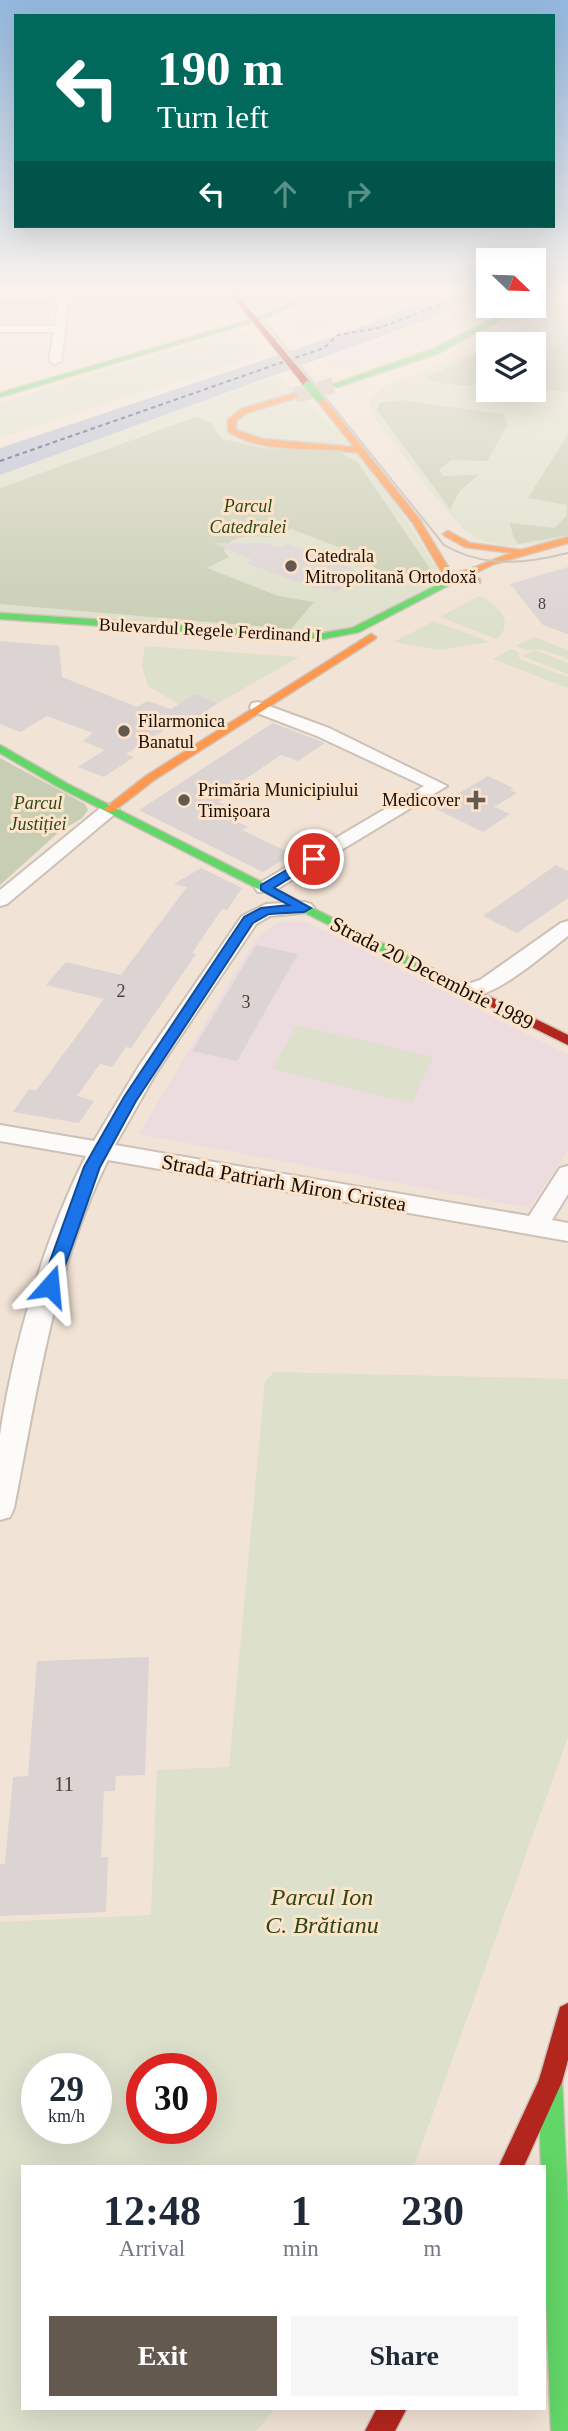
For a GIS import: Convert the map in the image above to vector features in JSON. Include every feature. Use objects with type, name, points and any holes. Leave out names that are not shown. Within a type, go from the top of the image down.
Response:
[{"type":"main road","points":[[262,405],[244,411],[229,426],[247,439],[337,445],[360,452]]},
{"type":"main road","points":[[282,442],[320,428],[320,405]]},
{"type":"main road","points":[[331,405],[360,452],[417,523],[448,575],[472,580]]},
{"type":"main road","points":[[336,405],[440,523],[472,580]]},
{"type":"main road","points":[[440,523],[480,548],[523,551]]},
{"type":"main road","name":"Bulevardul Regele Ferdinand I","points":[[163,769],[359,643],[523,551],[568,540]]},
{"type":"main road","name":"Bulevardul Regele Ferdinand I","points":[[0,616],[186,631],[333,636],[355,630],[437,587],[568,555]]},
{"type":"main road","points":[[437,587],[442,580],[442,566]]},
{"type":"main road","points":[[186,631],[197,636],[270,644],[301,653],[310,666],[308,675]]},
{"type":"main road","name":"Strada 20 Decembrie 1989","points":[[0,748],[41,773],[304,908],[480,991],[568,1041]]},
{"type":"main road","points":[[41,773],[68,784],[109,786],[141,780],[163,769]]},
{"type":"main road","points":[[110,809],[163,769]]},
{"type":"main road","points":[[511,2165],[550,2082],[568,2015]]},
{"type":"main road","points":[[550,2082],[565,2431]]},
{"type":"main road","points":[[546,2319],[558,2304]]},
{"type":"main road","points":[[379,2431],[392,2410]]},
{"type":"street","points":[[258,707],[323,732],[438,786],[265,888]]},
{"type":"street","points":[[0,900],[110,809]]},
{"type":"street","points":[[0,1508],[24,1390],[50,1286],[74,1213],[101,1151],[130,1100],[249,920],[266,910],[304,908]]},
{"type":"street","points":[[480,991],[568,927]]},
{"type":"street","name":"Strada Patriarh Miron Cristea","points":[[0,1133],[568,1232]]},
{"type":"street","points":[[536,1226],[568,1174]]},
{"type":"shaded area","points":[[279,922],[307,922],[568,1055],[568,1150],[530,1208],[139,1134],[245,956],[258,937]]},
{"type":"green space","points":[[0,405],[102,405],[0,438]]},
{"type":"green space","name":"Parcul Catedralei","points":[[192,405],[311,405],[334,426],[392,497],[442,577],[441,583],[345,633],[0,612],[0,475]]},
{"type":"green space","points":[[370,405],[568,405],[568,536],[521,545],[485,542],[465,530],[438,500],[374,417]]},
{"type":"green space","points":[[378,405],[441,405],[503,414],[508,425],[487,461],[451,460],[439,470],[443,476],[478,475],[460,491],[450,509],[377,410]]},
{"type":"green space","name":"Parcul Catedralei","points":[[196,417],[211,423],[222,439],[263,448],[339,451],[358,463],[431,570],[384,576],[362,556],[291,529],[276,536],[240,537],[228,544],[224,551],[229,557],[207,568],[278,596],[314,602],[291,629],[0,604],[0,488]]},
{"type":"green space","points":[[568,434],[568,535],[518,544],[510,523],[555,528],[566,516],[567,505],[528,498]]},
{"type":"green space","points":[[479,596],[502,613],[505,625],[497,639],[440,617]]},
{"type":"green space","points":[[434,621],[490,642],[440,650],[394,642]]},
{"type":"green space","points":[[534,637],[568,650],[568,659],[540,649],[525,650],[516,646]]},
{"type":"green space","points":[[145,646],[299,657],[218,703],[194,694],[178,704],[148,686],[142,666]]},
{"type":"green space","points":[[511,649],[520,653],[518,656],[521,660],[568,677],[568,688],[493,659]]},
{"type":"green space","points":[[534,650],[568,663],[568,674],[522,656]]},
{"type":"green space","name":"Parcul Justiției","points":[[0,758],[85,804],[88,810],[82,818],[59,832],[0,885]]},
{"type":"green space","points":[[297,1025],[433,1057],[412,1103],[272,1069]]},
{"type":"green space","name":"Parcul Ion C. Brătianu","points":[[274,1372],[568,1379],[568,1737],[414,2165],[21,2165],[21,2410],[274,2410],[256,2431],[0,2431],[0,1922],[151,1915],[157,1770],[229,1767],[265,1381]]},
{"type":"water","points":[[127,405],[191,405],[0,475],[0,448]]},
{"type":"building","name":"Catedrala Mitropolitană Ortodoxă","points":[[213,543],[262,543],[281,547],[288,544],[354,569],[355,582],[335,592],[322,587],[317,589],[246,563],[253,560]]},
{"type":"building","points":[[568,567],[568,634],[543,625],[510,584]]},
{"type":"building","name":"Filarmonica Banatul","points":[[0,641],[59,646],[62,677],[137,707],[147,701],[171,709],[194,694],[218,703],[192,721],[183,718],[126,754],[134,757],[104,777],[78,767],[105,750],[83,741],[93,733],[47,716],[20,732],[0,724]]},
{"type":"building","name":"Primăria Municipiului Timișoara","points":[[273,723],[325,743],[298,761],[281,755],[226,792],[230,793],[218,802],[232,808],[223,815],[248,827],[242,830],[292,854],[263,872],[139,810]]},
{"type":"building","name":"Medicover","points":[[488,776],[513,788],[510,790],[517,793],[494,807],[510,814],[483,832],[434,808]]},
{"type":"building","points":[[556,865],[568,871],[568,898],[517,933],[483,916]]},
{"type":"building","points":[[201,868],[242,888],[227,910],[222,909],[192,953],[196,954],[131,1048],[126,1047],[112,1067],[100,1064],[77,1096],[94,1101],[79,1123],[13,1112],[29,1089],[36,1091],[104,999],[46,985],[66,962],[121,975],[187,887],[174,884]]},
{"type":"building","points":[[256,945],[298,954],[237,1061],[192,1051]]},
{"type":"building","points":[[149,1657],[145,1775],[116,1776],[115,1791],[104,1791],[101,1857],[108,1857],[106,1912],[0,1916],[0,1864],[5,1864],[13,1777],[28,1776],[37,1661]]},
{"type":"ferry route","points":[[0,461],[159,405]]},
{"type":"tram line","points":[[332,405],[444,545],[474,558],[489,561],[536,560],[568,553]]},
{"type":"traffic: fast","points":[[0,616],[318,637],[355,630],[452,581]]},
{"type":"traffic: fast","points":[[0,748],[64,786],[460,986]]},
{"type":"traffic: fast","points":[[550,2082],[565,2431]]},
{"type":"traffic: slow","points":[[262,405],[244,411],[232,420],[232,431],[263,442],[360,451]]},
{"type":"traffic: slow","points":[[325,405],[417,522],[447,574],[477,581]]},
{"type":"traffic: slow","points":[[448,534],[468,545],[517,551]]},
{"type":"traffic: slow","points":[[452,581],[491,562],[568,540]]},
{"type":"traffic: slow","points":[[110,809],[150,778],[371,637]]},
{"type":"traffic: jam","points":[[460,986],[568,1041]]},
{"type":"traffic: jam","points":[[511,2165],[550,2082],[568,2015]]},
{"type":"traffic: jam","points":[[379,2431],[392,2410]]},
{"type":"place","name":"Catedrala Mitropolitană Ortodoxă","points":[[291,566]]},
{"type":"place","name":"Filarmonica Banatul","points":[[124,731]]},
{"type":"place","name":"Primăria Municipiului Timișoara","points":[[184,800]]},
{"type":"place","name":"Medicover","points":[[476,800]]},
{"type":"route","points":[[50,1286],[92,1167],[130,1100],[249,920],[266,910],[304,908],[265,888],[314,859]]}]
